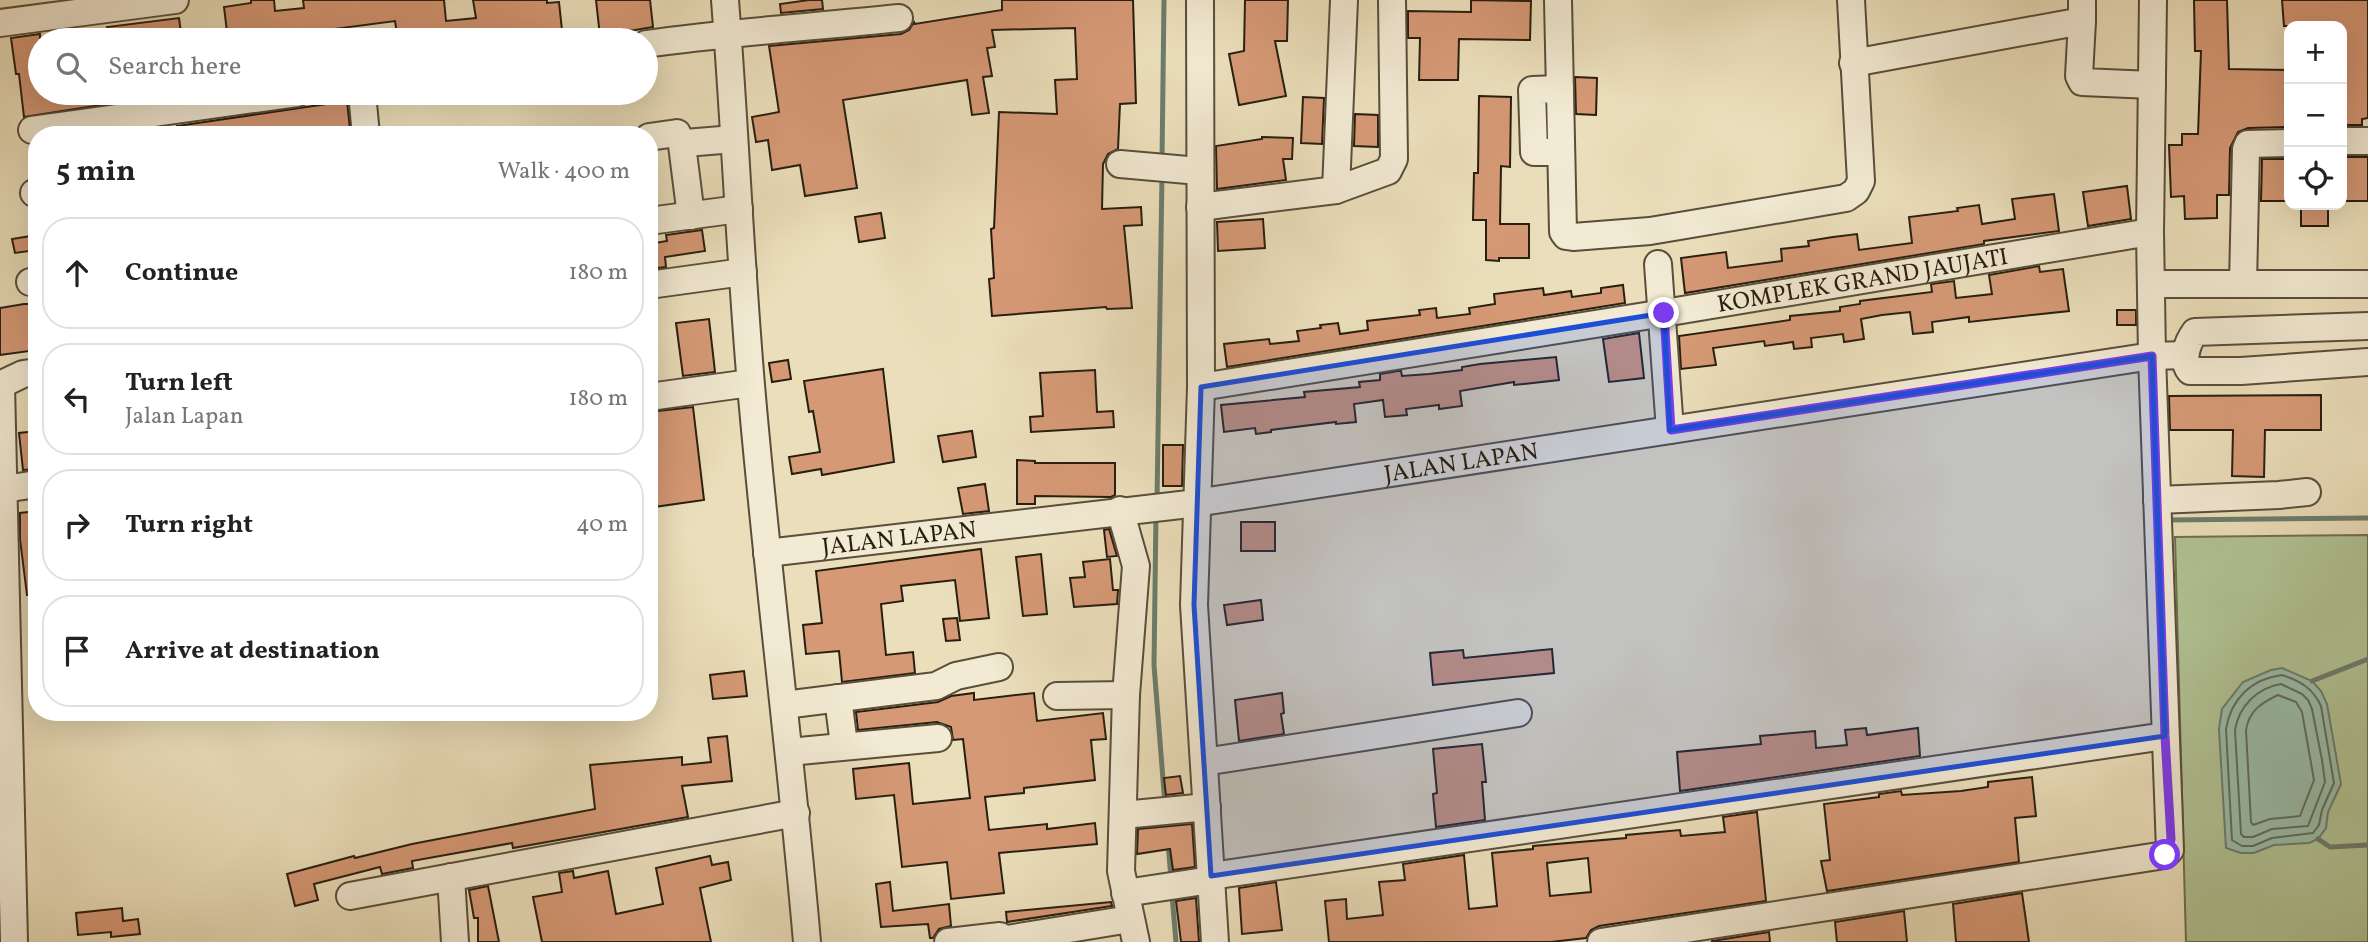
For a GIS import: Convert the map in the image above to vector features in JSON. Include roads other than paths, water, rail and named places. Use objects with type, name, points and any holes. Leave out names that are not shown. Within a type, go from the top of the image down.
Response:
[{"type":"street","points":[[3,15],[175,0]]},
{"type":"street","points":[[725,0],[750,383],[796,813],[807,942]]},
{"type":"street","points":[[1200,0],[1189,171],[1200,207],[1201,387],[1194,503],[1194,605],[1215,942]]},
{"type":"street","points":[[1336,190],[1344,0]]},
{"type":"street","points":[[1200,207],[1336,190],[1388,171],[1394,159],[1392,0]]},
{"type":"street","points":[[1558,0],[1563,232],[1566,236],[1573,237],[1650,231],[1846,198],[1856,191],[1861,181],[1851,0]]},
{"type":"street","points":[[1601,942],[2165,855],[2169,850],[2171,839],[2152,356],[2150,232],[2153,0]]},
{"type":"street","points":[[1853,63],[2082,10],[2079,76],[2082,82],[2152,85]]},
{"type":"street","points":[[658,42],[727,32],[768,31],[899,18]]},
{"type":"street","points":[[61,126],[211,105]]},
{"type":"street","points":[[363,105],[365,126]]},
{"type":"street","points":[[658,136],[677,133]]},
{"type":"street","points":[[691,216],[682,145],[734,139]]},
{"type":"street","points":[[2347,141],[2368,141]]},
{"type":"street","points":[[2243,284],[2246,149],[2248,144],[2284,143]]},
{"type":"street","points":[[1131,165],[1189,171]]},
{"type":"street","points":[[658,220],[739,209]]},
{"type":"street","name":"KOMPLEK GRAND JAUJATI","points":[[1201,387],[2150,232]]},
{"type":"street","points":[[1658,264],[1664,313],[1671,430]]},
{"type":"street","points":[[658,284],[743,272]]},
{"type":"street","points":[[2151,284],[2368,284]]},
{"type":"street","points":[[2320,326],[2323,365]]},
{"type":"street","points":[[2368,326],[2195,332],[2185,355],[2190,371],[2241,371],[2368,362]]},
{"type":"street","name":"JALAN LAPAN","points":[[767,553],[1194,503],[2152,356],[2185,355]]},
{"type":"street","points":[[14,942],[7,895],[1,385],[28,373]]},
{"type":"street","points":[[658,396],[750,383]]},
{"type":"street","points":[[4,489],[28,485]]},
{"type":"street","points":[[2157,500],[2307,492]]},
{"type":"street","points":[[948,942],[1133,930],[1132,892],[1121,871],[1128,815],[1126,695],[1136,566],[1129,509]]},
{"type":"street","points":[[784,705],[936,686],[956,676],[999,667]]},
{"type":"street","points":[[1058,696],[1126,695]]},
{"type":"street","points":[[838,698],[844,745]]},
{"type":"street","points":[[1204,762],[1518,713]]},
{"type":"street","points":[[1132,892],[2165,736]]},
{"type":"street","points":[[789,752],[938,738]]},
{"type":"street","points":[[1128,815],[1207,807]]},
{"type":"street","points":[[351,896],[796,813]]},
{"type":"street","points":[[451,877],[455,942]]},
{"type":"water","points":[[2282,668],[2312,681],[2321,691],[2327,704],[2341,784],[2328,812],[2326,828],[2318,839],[2309,843],[2274,845],[2254,853],[2241,853],[2226,848],[2219,729],[2222,709],[2243,682]]},
{"type":"waterway","points":[[1162,161],[1164,0]]},
{"type":"waterway","points":[[1157,501],[1162,175]]},
{"type":"waterway","points":[[1156,514],[1154,665],[1165,805]]},
{"type":"waterway","points":[[2168,520],[2368,518]]},
{"type":"waterway","points":[[2312,681],[2368,659]]},
{"type":"waterway","points":[[2318,839],[2330,847],[2368,845]]},
{"type":"waterway","points":[[1168,843],[1171,878]]},
{"type":"waterway","points":[[1172,895],[1176,942]]}]
